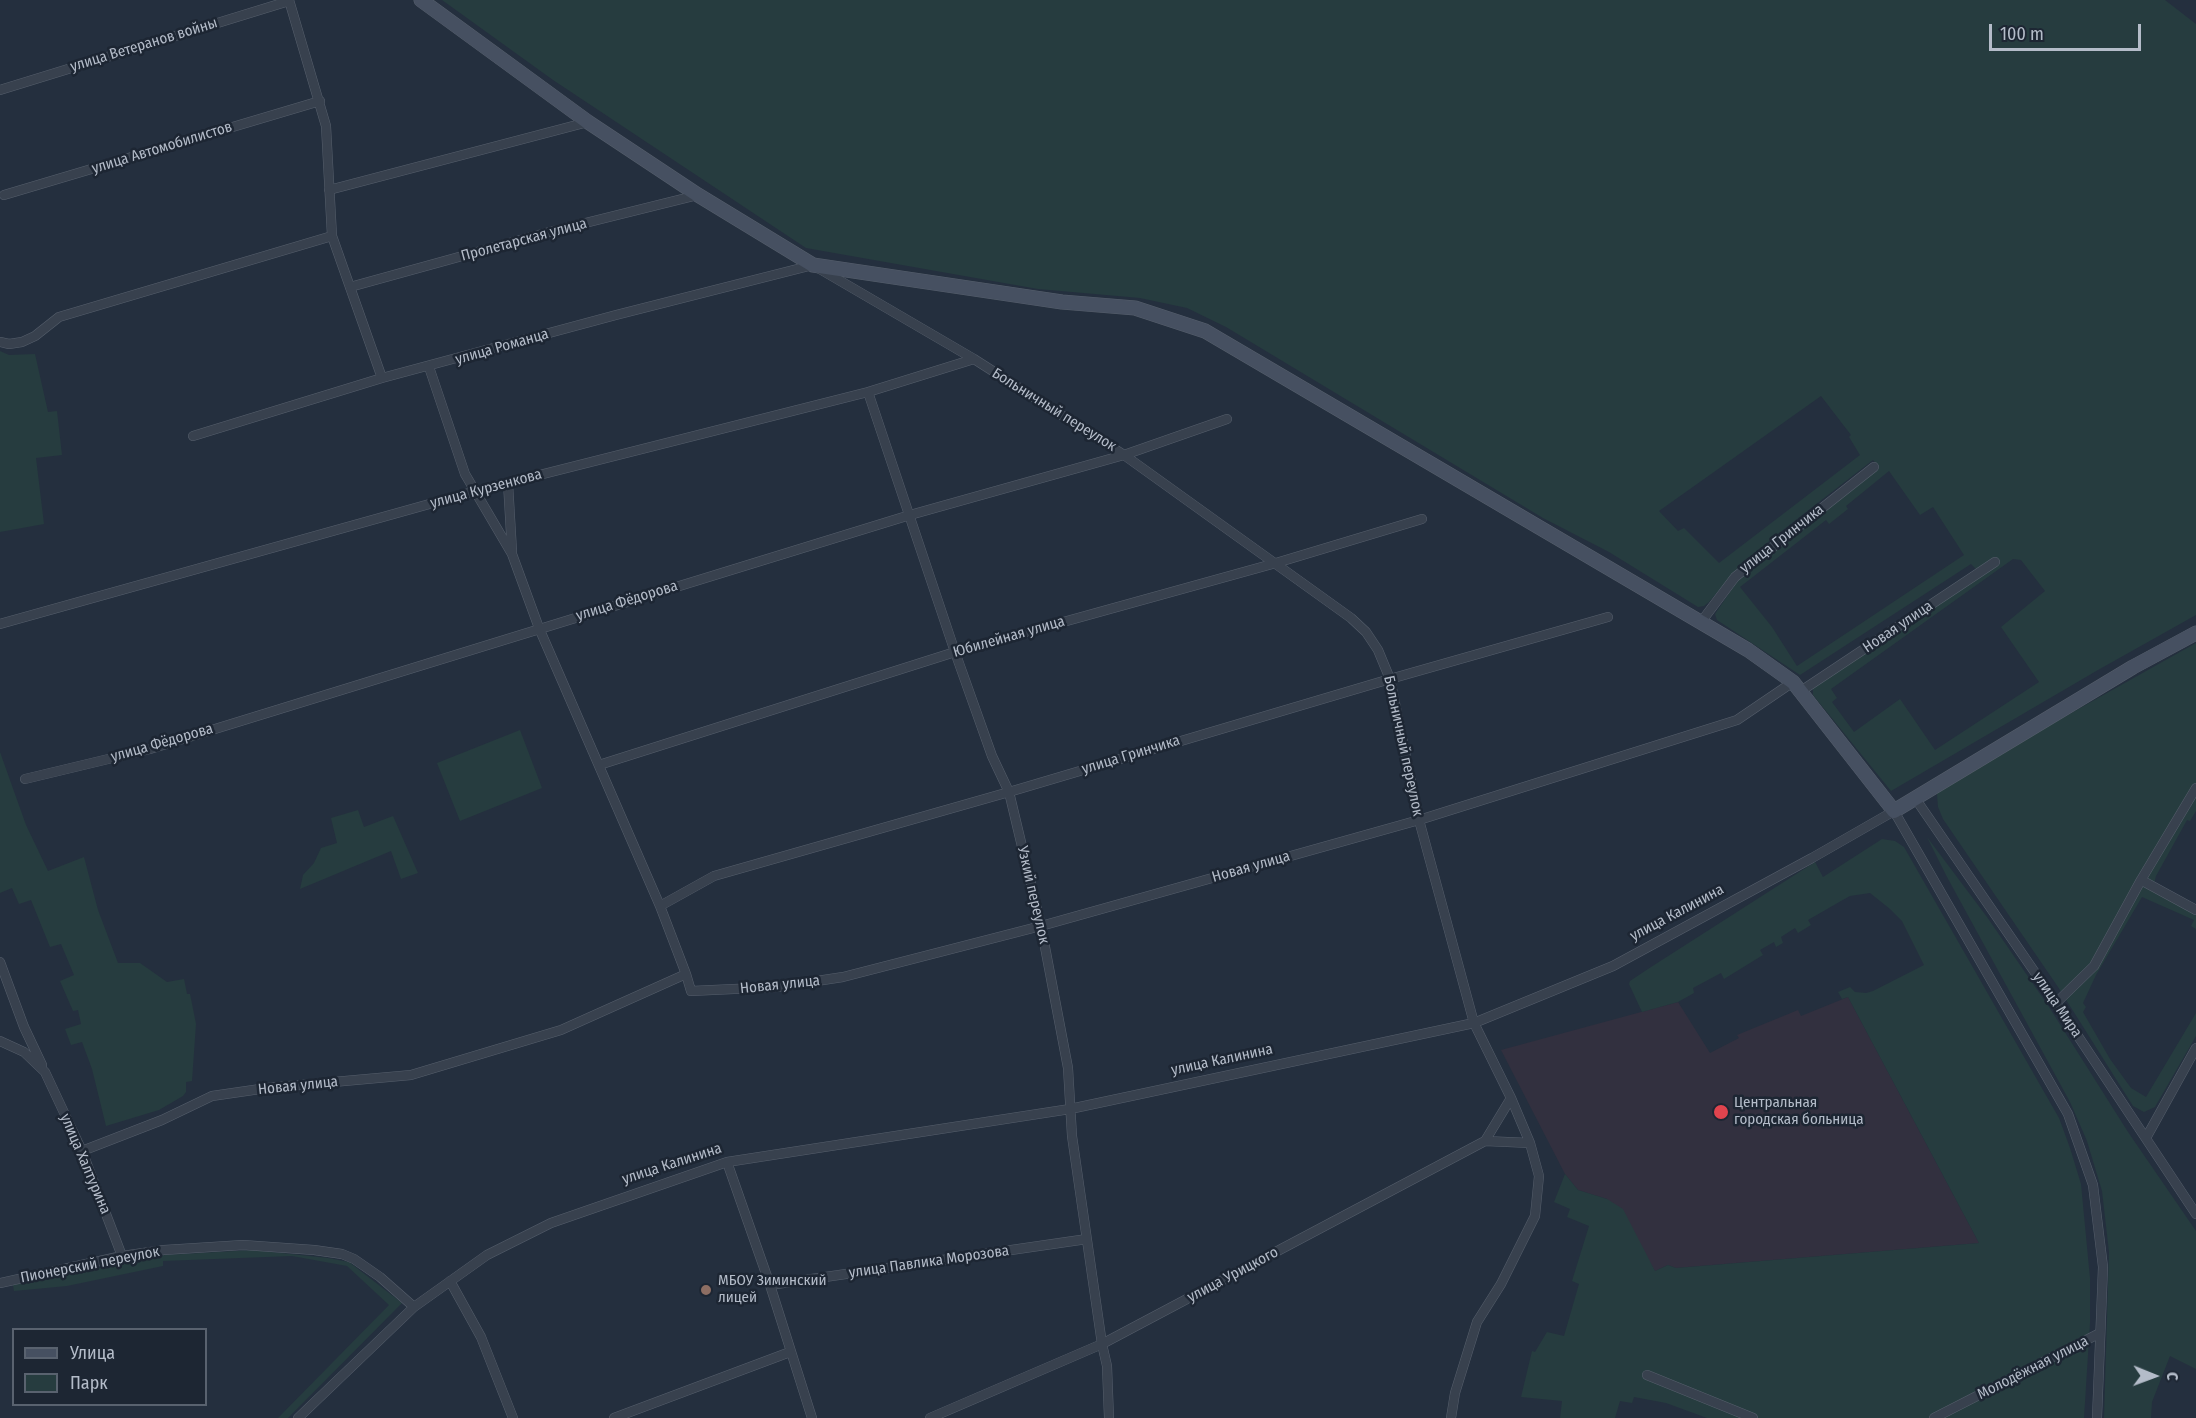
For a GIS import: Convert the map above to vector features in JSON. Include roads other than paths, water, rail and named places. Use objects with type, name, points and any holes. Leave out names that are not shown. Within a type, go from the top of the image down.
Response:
[{"type":"street","points":[[421,0],[588,122],[698,195],[813,265],[1062,302],[1135,308],[1205,331],[1748,650],[1797,687],[1894,811],[2068,1114],[2093,1185],[2103,1267],[2097,1418]]},
{"type":"street","points":[[289,1],[326,126],[332,236],[382,378]]},
{"type":"street","name":"улица Ветеранов войны","points":[[0,90],[289,1]]},
{"type":"street","name":"улица Автомобилистов","points":[[4,195],[320,101]]},
{"type":"street","points":[[329,190],[588,122]]},
{"type":"street","name":"Пролетарская улица","points":[[350,287],[553,231],[698,195]]},
{"type":"street","points":[[0,342],[9,344],[22,342],[35,336],[58,316],[332,236]]},
{"type":"street","name":"Больничный переулок","points":[[813,265],[974,359],[1124,455],[1351,618],[1366,632],[1378,650],[1390,679],[1419,820],[1474,1023],[1511,1098],[1530,1143],[1539,1176],[1535,1216],[1501,1284],[1477,1322],[1455,1393],[1451,1418]]},
{"type":"street","name":"улица Романца","points":[[193,436],[382,378],[813,265]]},
{"type":"street","name":"улица Курзенкова","points":[[0,624],[476,491],[868,392],[974,359]]},
{"type":"street","points":[[429,367],[465,474],[512,554],[539,628],[660,906],[686,974]]},
{"type":"street","name":"Узкий переулок","points":[[868,392],[955,652],[992,756],[1009,792],[1041,927],[1068,1068],[1072,1136],[1107,1366],[1109,1418]]},
{"type":"street","name":"улица Фёдорова","points":[[25,779],[150,749],[910,514],[1124,455],[1227,419]]},
{"type":"street","name":"улица Гринчика","points":[[1701,622],[1735,577],[1874,466]]},
{"type":"street","points":[[508,483],[512,554]]},
{"type":"street","name":"Юбилейная улица","points":[[599,765],[955,652],[1422,519]]},
{"type":"street","name":"Новая улица","points":[[82,1151],[162,1120],[212,1096],[267,1088],[411,1075],[561,1030],[686,974],[691,991],[777,987],[843,978],[1041,927],[1419,820],[1737,720],[1797,687],[1995,562]]},
{"type":"street","name":"улица Гринчика","points":[[660,906],[714,876],[1608,617]]},
{"type":"street","name":"улица Калинина","points":[[298,1418],[414,1307],[487,1255],[551,1223],[727,1162],[1070,1109],[1474,1023],[1612,966],[1812,858],[2141,663],[2196,633]]},
{"type":"street","points":[[2056,1003],[2094,966],[2141,880],[2196,788]]},
{"type":"street","name":"улица Мира","points":[[1914,798],[2056,1003],[2196,1214]]},
{"type":"street","points":[[2141,880],[2196,910]]},
{"type":"street","name":"улица Халтурина","points":[[0,962],[24,1027],[82,1151],[122,1256]]},
{"type":"street","name":"улица Халтурина","points":[[0,1041],[24,1052],[45,1072]]},
{"type":"street","points":[[2146,1138],[2196,1048]]},
{"type":"street","points":[[1511,1098],[1485,1141],[1530,1143]]},
{"type":"street","name":"улица Урицкого","points":[[930,1418],[1102,1344],[1485,1141]]},
{"type":"street","points":[[727,1162],[770,1285],[812,1418]]},
{"type":"street","name":"улица Павлика Морозова","points":[[770,1285],[1087,1239]]},
{"type":"street","name":"Пионерский переулок","points":[[0,1284],[122,1256],[164,1250],[243,1245],[342,1254],[371,1271],[414,1307]]},
{"type":"street","points":[[450,1281],[481,1337],[513,1418]]},
{"type":"street","name":"Молодёжная улица","points":[[1934,1418],[2100,1334]]},
{"type":"street","points":[[614,1418],[790,1352]]},
{"type":"street","points":[[1647,1375],[1753,1418]]},
{"type":"place","name":"Центральная городская больница","points":[[1721,1112]]},
{"type":"place","name":"МБОУ Зиминский лицей","points":[[706,1290]]}]
